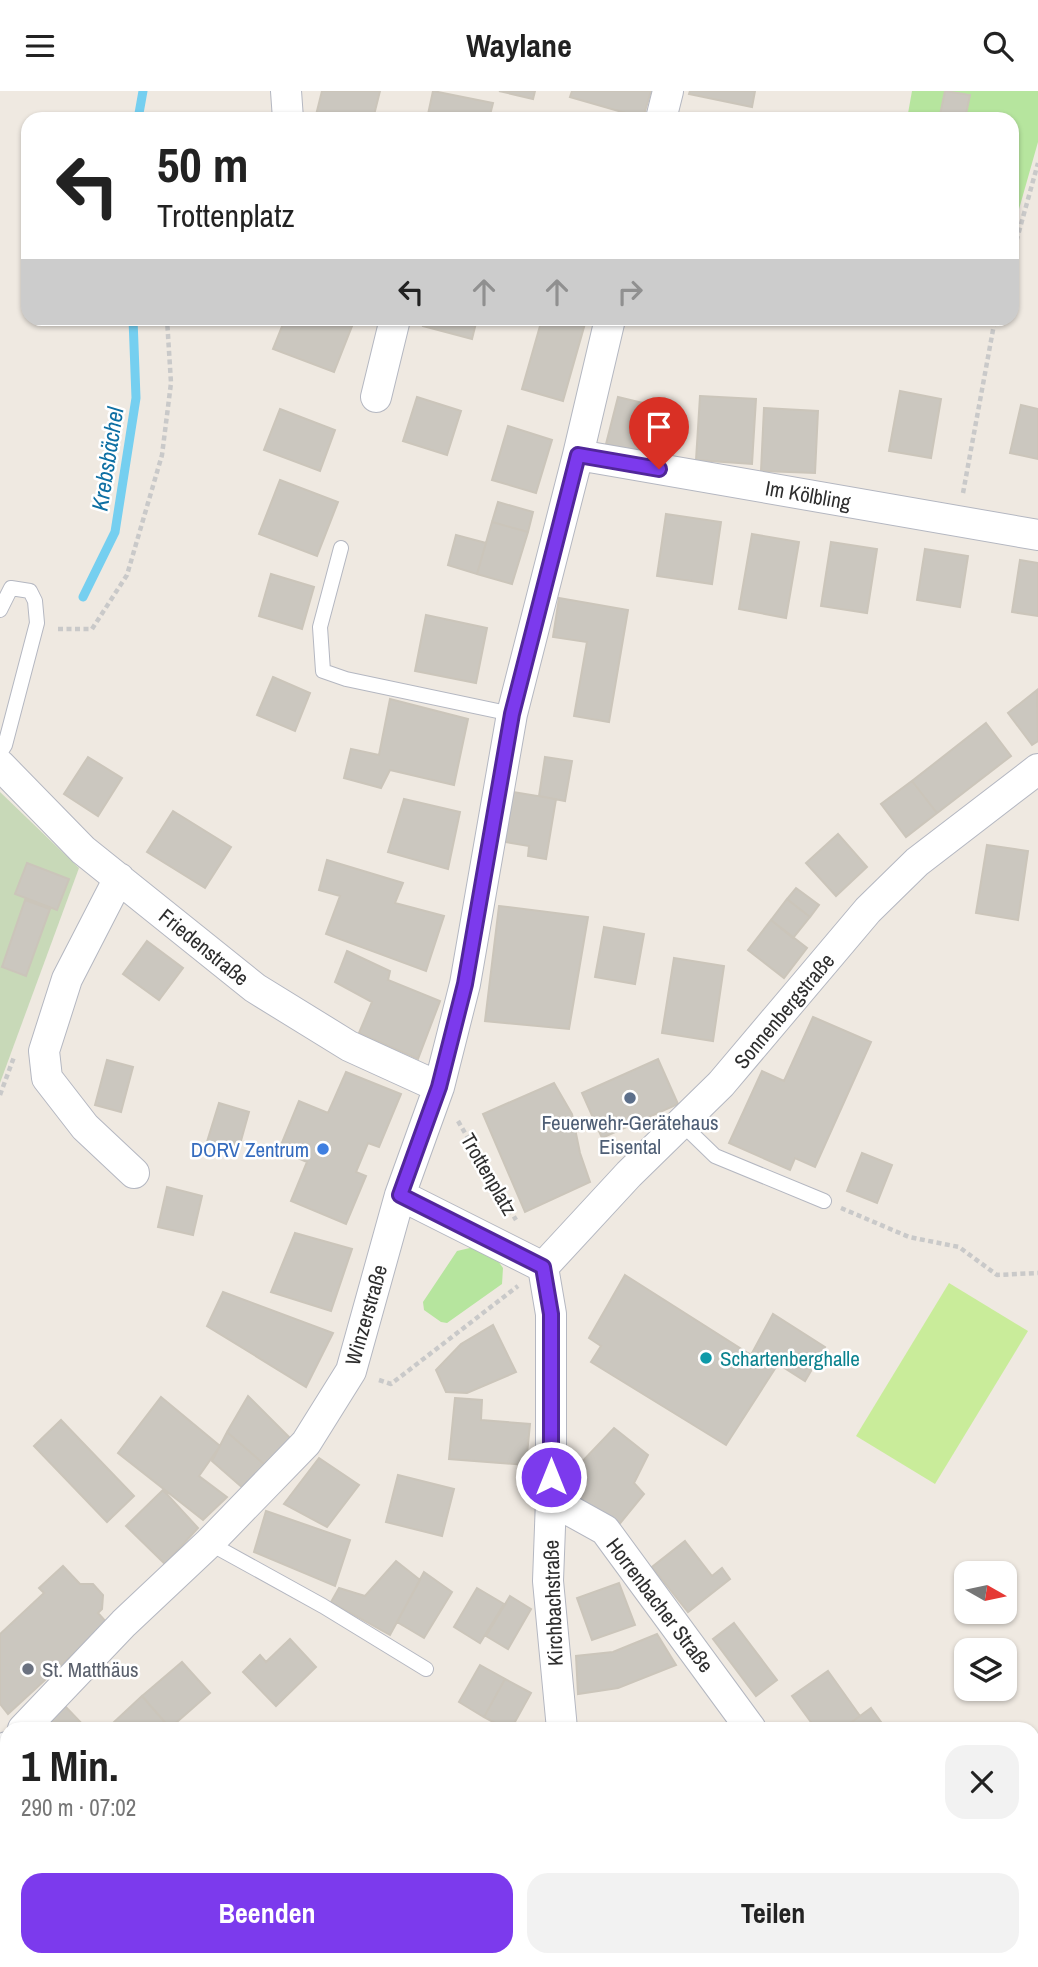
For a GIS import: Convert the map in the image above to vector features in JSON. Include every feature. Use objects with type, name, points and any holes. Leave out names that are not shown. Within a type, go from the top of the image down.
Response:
[{"type":"street","points":[[286,91],[288,112]]},
{"type":"street","points":[[663,112],[668,91]]},
{"type":"street","points":[[376,397],[393,326]]},
{"type":"street","points":[[439,1087],[465,984],[512,714],[608,326]]},
{"type":"street","name":"Im Kölbling","points":[[578,455],[1038,535]]},
{"type":"street","name":"Friedenstraße","points":[[0,765],[83,850],[255,988],[349,1046],[439,1087]]},
{"type":"street","name":"Sonnenbergstraße","points":[[543,1267],[629,1174],[722,1084],[868,910],[917,863],[1038,769]]},
{"type":"street","points":[[119,878],[67,979],[44,1051],[47,1078],[85,1127],[135,1173]]},
{"type":"street","name":"Winzerstraße","points":[[30,1722],[124,1623],[209,1543],[306,1443],[351,1371],[400,1195],[439,1087]]},
{"type":"street","name":"Trottenplatz","points":[[400,1195],[543,1267]]},
{"type":"street","name":"Kirchbachstraße","points":[[543,1267],[551,1314],[548,1581],[561,1722]]},
{"type":"street","name":"Horrenbacher Straße","points":[[551,1500],[604,1530],[746,1722]]},
{"type":"lane","points":[[341,548],[320,627],[323,671],[346,679],[512,714]]},
{"type":"lane","points":[[0,610],[11,588],[30,591],[35,601],[37,623],[5,745],[0,753]]},
{"type":"lane","points":[[682,1123],[715,1156],[824,1201]]},
{"type":"lane","points":[[209,1543],[323,1606],[426,1669]]},
{"type":"path","points":[[1019,232],[1038,163]]},
{"type":"path","points":[[37,623],[59,629],[92,629],[127,575],[162,455],[172,383],[168,326]]},
{"type":"path","points":[[958,521],[994,326]]},
{"type":"path","name":"Trottenplatz","points":[[439,1087],[543,1267]]},
{"type":"path","points":[[824,1201],[909,1237],[959,1247],[997,1275],[1038,1273]]},
{"type":"path","points":[[351,1371],[391,1384],[543,1267]]},
{"type":"green space","points":[[912,91],[1038,91],[1038,142],[1019,209],[1019,112],[908,112]]},
{"type":"green space","points":[[0,792],[79,868],[0,1083]]},
{"type":"green space","points":[[474,1247],[491,1251],[503,1268],[502,1284],[447,1323],[441,1322],[424,1310],[423,1302],[457,1251]]},
{"type":"green space","points":[[949,1283],[1028,1331],[935,1484],[856,1436]]},
{"type":"building","points":[[322,91],[380,91],[375,112],[317,112]]},
{"type":"building","points":[[433,91],[493,103],[491,112],[428,112]]},
{"type":"building","points":[[499,91],[535,91],[533,99]]},
{"type":"building","points":[[572,91],[651,91],[645,112],[622,112],[570,97]]},
{"type":"building","points":[[690,91],[755,91],[752,107],[689,94]]},
{"type":"building","points":[[945,91],[970,95],[966,112],[941,112]]},
{"type":"building","points":[[282,326],[352,326],[334,372],[273,349]]},
{"type":"building","points":[[423,326],[475,326],[472,339]]},
{"type":"building","points":[[540,326],[584,326],[563,401],[522,389]]},
{"type":"building","points":[[900,391],[941,399],[931,458],[889,451]]},
{"type":"building","points":[[700,396],[756,399],[752,464],[696,460]]},
{"type":"building","points":[[417,397],[461,411],[447,455],[403,441]]},
{"type":"building","points":[[618,397],[676,411],[664,458],[606,444]]},
{"type":"building","points":[[1021,405],[1038,409],[1038,459],[1010,453]]},
{"type":"building","points":[[764,408],[818,411],[815,473],[761,471]]},
{"type":"building","points":[[280,409],[335,430],[320,471],[264,450]]},
{"type":"building","points":[[508,426],[552,440],[536,493],[492,480]]},
{"type":"building","points":[[280,480],[338,502],[317,556],[259,534]]},
{"type":"building","points":[[498,502],[533,512],[528,532],[492,522]]},
{"type":"building","points":[[666,514],[721,522],[712,584],[657,576]]},
{"type":"building","points":[[492,522],[528,532],[512,584],[477,574]]},
{"type":"building","points":[[752,534],[799,542],[786,618],[739,609]]},
{"type":"building","points":[[456,535],[486,543],[477,574],[448,565]]},
{"type":"building","points":[[831,542],[877,549],[867,613],[821,606]]},
{"type":"building","points":[[925,549],[968,556],[960,607],[917,600]]},
{"type":"building","points":[[1020,560],[1038,563],[1038,616],[1012,612]]},
{"type":"building","points":[[271,574],[314,587],[302,629],[259,616]]},
{"type":"building","points":[[559,598],[628,610],[609,722],[574,716],[587,642],[553,637]]},
{"type":"building","points":[[426,615],[487,628],[476,683],[415,671]]},
{"type":"building","points":[[273,677],[310,693],[295,731],[257,715]]},
{"type":"building","points":[[1037,690],[1038,741],[1032,745],[1008,713]]},
{"type":"building","points":[[390,699],[468,719],[454,785],[390,770],[381,788],[344,778],[351,749],[379,755]]},
{"type":"building","points":[[986,723],[1011,756],[937,813],[912,781]]},
{"type":"building","points":[[88,757],[122,778],[98,816],[64,794]]},
{"type":"building","points":[[545,757],[572,761],[565,801],[539,796]]},
{"type":"building","points":[[912,781],[937,813],[906,837],[881,804]]},
{"type":"building","points":[[513,792],[556,799],[546,859],[528,856],[529,846],[505,842]]},
{"type":"building","points":[[404,799],[460,812],[448,869],[388,852]]},
{"type":"building","points":[[173,811],[231,847],[205,888],[147,852]]},
{"type":"building","points":[[838,834],[867,867],[836,896],[806,863]]},
{"type":"building","points":[[987,845],[1028,851],[1018,920],[976,913]]},
{"type":"building","points":[[327,860],[403,883],[395,903],[444,916],[426,971],[326,934],[340,896],[319,890]]},
{"type":"building","points":[[27,863],[69,879],[57,910],[15,894]]},
{"type":"building","points":[[796,888],[819,905],[810,917],[787,899]]},
{"type":"building","points":[[787,899],[810,917],[793,938],[771,920]]},
{"type":"building","points":[[25,900],[50,909],[26,976],[2,967]]},
{"type":"building","points":[[499,906],[588,917],[569,1029],[485,1021]]},
{"type":"building","points":[[771,920],[807,948],[784,978],[748,950]]},
{"type":"building","points":[[604,927],[644,934],[635,984],[595,977]]},
{"type":"building","points":[[147,941],[183,968],[159,1000],[123,974]]},
{"type":"building","points":[[347,951],[390,971],[388,980],[440,1001],[418,1059],[359,1033],[372,1002],[335,982]]},
{"type":"building","points":[[674,958],[724,966],[713,1041],[662,1033]]},
{"type":"building","points":[[813,1017],[871,1042],[815,1167],[795,1158],[790,1170],[729,1143],[762,1071],[784,1081]]},
{"type":"building","name":"Feuerwehr-Gerätehaus Eisental","points":[[658,1059],[678,1104],[602,1138],[582,1093]]},
{"type":"building","points":[[107,1060],[133,1067],[121,1112],[95,1105]]},
{"type":"building","name":"DORV Zentrum","points":[[346,1072],[401,1094],[379,1147],[368,1143],[356,1172],[366,1176],[346,1224],[291,1201],[307,1162],[279,1150],[299,1101],[328,1113]]},
{"type":"building","points":[[554,1083],[572,1114],[580,1153],[590,1182],[525,1212],[483,1114]]},
{"type":"building","points":[[219,1103],[249,1112],[237,1155],[206,1145]]},
{"type":"building","points":[[862,1153],[892,1165],[877,1203],[847,1191]]},
{"type":"building","points":[[167,1187],[202,1196],[193,1235],[158,1227]]},
{"type":"building","points":[[295,1233],[352,1249],[331,1311],[271,1292]]},
{"type":"building","name":"Schartenberghalle","points":[[625,1275],[751,1355],[773,1314],[825,1347],[805,1381],[778,1364],[726,1445],[591,1362],[601,1346],[589,1338]]},
{"type":"building","points":[[223,1292],[333,1333],[306,1387],[207,1326]]},
{"type":"building","points":[[493,1325],[516,1372],[467,1393],[446,1392],[436,1370],[461,1344]]},
{"type":"building","points":[[248,1396],[291,1439],[265,1465],[227,1432]]},
{"type":"building","points":[[161,1397],[220,1446],[199,1476],[227,1497],[203,1520],[118,1453]]},
{"type":"building","points":[[455,1398],[482,1400],[481,1420],[530,1424],[526,1465],[449,1459]]},
{"type":"building","points":[[61,1420],[134,1496],[107,1522],[34,1446]]},
{"type":"building","points":[[614,1428],[648,1455],[634,1483],[644,1494],[613,1532],[559,1486]]},
{"type":"building","points":[[227,1432],[265,1465],[243,1488],[212,1461]]},
{"type":"building","points":[[319,1458],[359,1485],[327,1527],[284,1504]]},
{"type":"building","points":[[398,1475],[454,1489],[442,1536],[386,1522]]},
{"type":"building","points":[[163,1490],[198,1528],[165,1564],[126,1526]]},
{"type":"building","points":[[266,1511],[350,1540],[335,1586],[254,1552]]},
{"type":"building","points":[[685,1541],[712,1576],[722,1568],[730,1579],[688,1612],[652,1567]]},
{"type":"building","points":[[396,1561],[420,1580],[390,1635],[331,1602],[339,1588],[365,1596]]},
{"type":"building","name":"St. Matthäus","points":[[63,1566],[80,1584],[93,1584],[103,1595],[102,1609],[98,1613],[107,1623],[8,1714],[0,1704],[0,1634],[44,1593],[39,1588]]},
{"type":"building","points":[[424,1572],[452,1592],[424,1638],[397,1622]]},
{"type":"building","points":[[619,1583],[635,1625],[592,1640],[577,1598]]},
{"type":"building","points":[[477,1588],[504,1604],[480,1643],[454,1627]]},
{"type":"building","points":[[510,1596],[531,1609],[508,1649],[486,1636]]},
{"type":"building","points":[[734,1623],[777,1680],[756,1696],[713,1639]]},
{"type":"building","points":[[657,1634],[676,1665],[618,1688],[578,1694],[576,1656],[613,1652]]},
{"type":"building","points":[[290,1639],[316,1667],[276,1706],[243,1672],[260,1655],[266,1662]]},
{"type":"building","points":[[182,1662],[210,1693],[177,1722],[165,1722],[142,1696]]},
{"type":"building","points":[[480,1665],[505,1679],[484,1717],[459,1702]]},
{"type":"building","points":[[828,1671],[860,1716],[852,1722],[811,1722],[792,1696]]},
{"type":"building","points":[[505,1679],[531,1693],[515,1722],[493,1722],[484,1717]]},
{"type":"building","points":[[142,1696],[165,1722],[114,1722]]},
{"type":"building","points":[[62,1703],[80,1722],[43,1722]]},
{"type":"building","points":[[871,1708],[881,1722],[852,1722]]},
{"type":"waterway","name":"Krebsbächel","points":[[139,112],[143,91]]},
{"type":"waterway","name":"Krebsbächel","points":[[83,597],[115,532],[136,398],[133,326]]},
{"type":"place","name":"Feuerwehr-Gerätehaus Eisental","points":[[630,1098]]},
{"type":"place","name":"DORV Zentrum","points":[[323,1149]]},
{"type":"place","name":"Schartenberghalle","points":[[706,1358]]},
{"type":"place","name":"St. Matthäus","points":[[28,1669]]},
{"type":"route","points":[[551,1477],[551,1314],[543,1267],[400,1195],[439,1087],[455,1027],[465,984],[512,714],[578,455],[659,469]]}]
